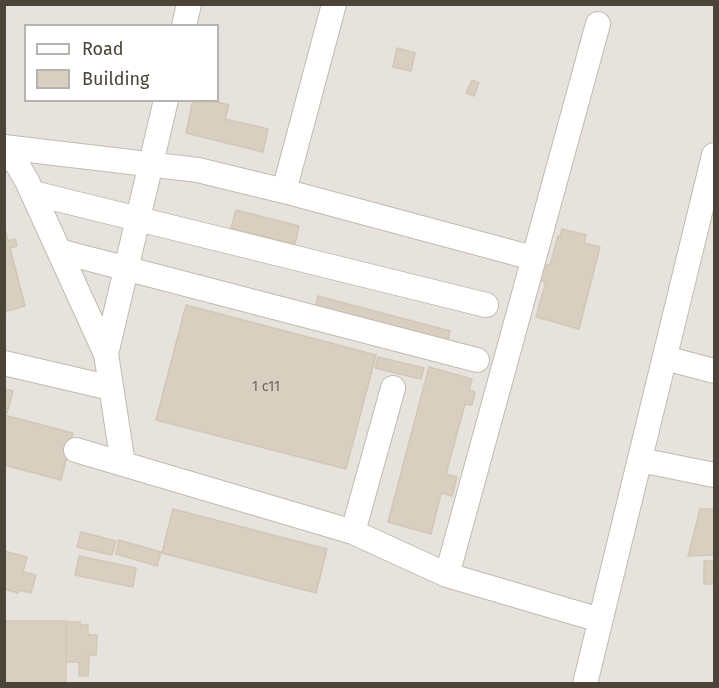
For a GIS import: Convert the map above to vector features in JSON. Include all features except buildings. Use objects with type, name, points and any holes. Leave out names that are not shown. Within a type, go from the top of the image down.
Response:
[{"type":"street","points":[[184,24],[189,4]]},
{"type":"street","points":[[284,191],[334,4]]},
{"type":"street","points":[[447,575],[598,24]]},
{"type":"street","points":[[106,354],[166,102]]},
{"type":"street","points":[[4,149],[198,170],[533,258]]},
{"type":"street","points":[[4,149],[17,164],[33,193],[106,354],[123,464]]},
{"type":"street","points":[[585,684],[713,162]]},
{"type":"street","points":[[33,193],[486,305]]},
{"type":"street","points":[[59,251],[477,360]]},
{"type":"street","points":[[665,358],[714,371]]},
{"type":"street","points":[[4,363],[111,388]]},
{"type":"street","points":[[353,532],[393,388]]},
{"type":"street","points":[[76,450],[353,532],[447,575],[600,620]]},
{"type":"street","points":[[640,460],[714,475]]},
{"type":"shaded area","points":[[5,5],[714,5],[714,683],[5,683]]}]
